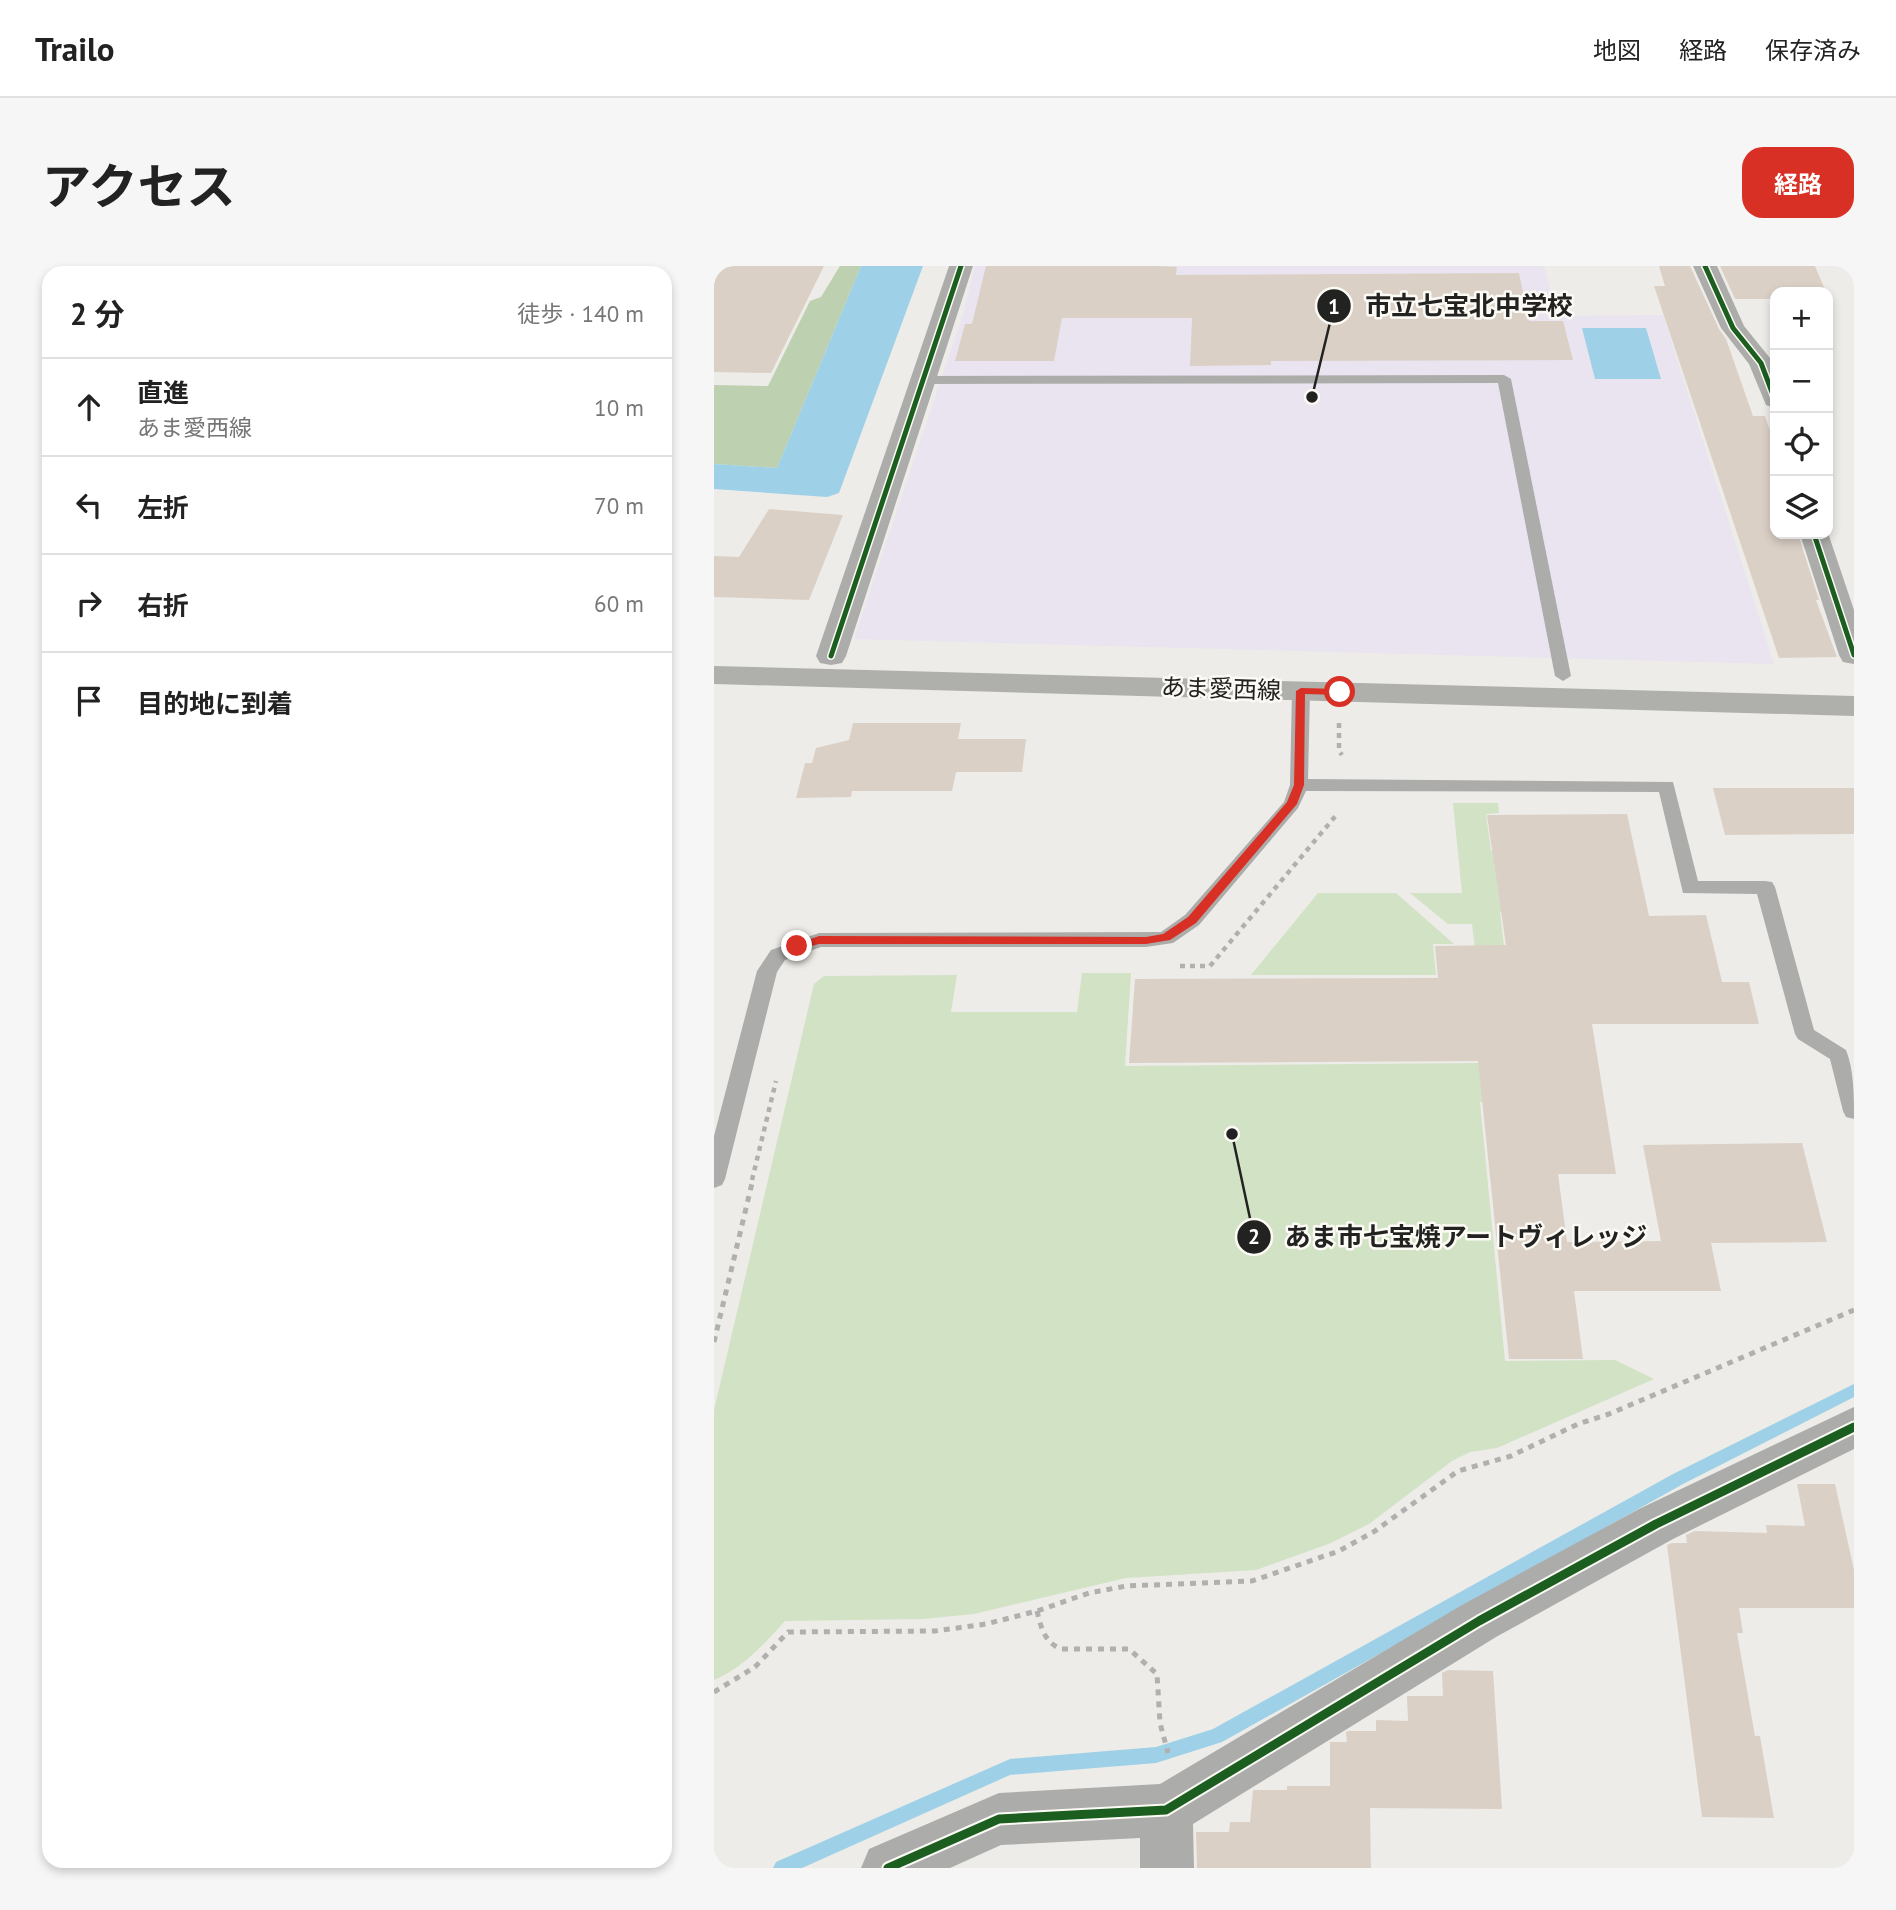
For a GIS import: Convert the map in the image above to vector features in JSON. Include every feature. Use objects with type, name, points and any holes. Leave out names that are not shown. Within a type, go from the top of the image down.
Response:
[{"type":"main road","name":"あま愛西線","points":[[714,654],[1854,684]]},
{"type":"main road","name":"あま愛西線","points":[[714,676],[1854,706]]},
{"type":"street","points":[[831,656],[961,266]]},
{"type":"street","points":[[1705,266],[1733,328],[1761,363],[1770,387]]},
{"type":"street","points":[[1816,539],[1854,655]]},
{"type":"street","points":[[888,1868],[999,1819],[1166,1810],[1479,1621],[1656,1524],[1854,1427]]},
{"type":"street","points":[[1166,1810],[1167,1868]]},
{"type":"lane","points":[[923,380],[1504,379],[1563,676]]},
{"type":"lane","points":[[714,1179],[767,971],[778,955],[819,940],[1166,938],[1192,920],[1292,804],[1299,785],[1301,691]]},
{"type":"lane","points":[[1299,785],[1667,786],[1690,888],[1765,887],[1805,1034],[1839,1055],[1854,1111]]},
{"type":"path","points":[[1169,966],[1210,966],[1343,807],[1373,807],[1369,765],[1354,764],[1339,751],[1340,692]]},
{"type":"path","points":[[714,1342],[778,1074]]},
{"type":"path","points":[[714,1692],[736,1682],[767,1658],[788,1632],[935,1631],[986,1624],[1037,1611],[1089,1593],[1126,1587],[1252,1581],[1339,1551],[1375,1531],[1458,1471],[1511,1456],[1578,1424],[1609,1414],[1854,1310]]},
{"type":"path","points":[[1037,1611],[1044,1637],[1052,1646],[1061,1649],[1129,1649],[1145,1661],[1157,1674],[1160,1723]]},
{"type":"shaded area","points":[[975,266],[1544,266],[1557,316],[1663,315],[1774,664],[854,639],[963,314]]},
{"type":"green space","points":[[840,266],[861,266],[777,468],[714,464],[714,385],[768,386],[810,301],[821,297]]},
{"type":"green space","points":[[1453,803],[1498,803],[1499,813],[1486,814],[1491,851],[1507,851],[1494,862],[1500,902],[1515,903],[1517,912],[1500,912],[1505,955],[1478,974],[1472,924],[1448,924],[1410,893],[1462,893]]},
{"type":"green space","points":[[1318,893],[1396,893],[1454,944],[1433,944],[1436,975],[1251,975]]},
{"type":"green space","points":[[1082,973],[1131,973],[1125,1066],[1479,1063],[1534,1102],[1480,1102],[1505,1361],[1615,1360],[1654,1379],[1497,1448],[1470,1452],[1452,1461],[1369,1524],[1331,1543],[1256,1570],[1126,1578],[974,1614],[923,1619],[785,1621],[744,1662],[714,1680],[714,1410],[814,984],[824,976],[957,975],[951,1012],[1077,1012]]},
{"type":"water","points":[[861,266],[923,266],[839,493],[827,497],[714,489],[714,464],[777,468]]},
{"type":"water","points":[[1582,328],[1646,328],[1661,379],[1595,379]]},
{"type":"building","points":[[714,266],[824,266],[771,373],[714,372]]},
{"type":"building","points":[[986,266],[1157,266],[1177,267],[1176,275],[1519,273],[1529,321],[1563,321],[1573,360],[1271,361],[1271,365],[1190,366],[1192,318],[1062,318],[1054,361],[955,361],[965,324],[972,324]]},
{"type":"building","points":[[1659,266],[1690,266],[1726,339],[1753,416],[1765,416],[1770,430],[1770,539],[1800,539],[1819,600],[1816,600],[1837,657],[1779,658],[1654,286],[1665,286]]},
{"type":"building","points":[[1720,266],[1815,266],[1824,287],[1770,287],[1770,299],[1735,299]]},
{"type":"building","points":[[769,509],[843,515],[809,600],[714,597],[714,556],[739,557]]},
{"type":"building","points":[[853,723],[961,723],[958,739],[1026,739],[1022,772],[956,772],[952,791],[852,791],[851,797],[796,798],[805,763],[812,763],[816,748],[849,740]]},
{"type":"building","points":[[1713,788],[1854,788],[1854,834],[1725,835]]},
{"type":"building","points":[[1627,814],[1649,916],[1706,915],[1722,982],[1749,982],[1759,1024],[1592,1024],[1616,1174],[1558,1174],[1567,1242],[1661,1241],[1643,1145],[1802,1143],[1827,1242],[1711,1243],[1721,1291],[1574,1291],[1583,1359],[1509,1359],[1478,1061],[1129,1063],[1135,979],[1438,978],[1435,946],[1506,945],[1487,815]]},
{"type":"building","points":[[1797,1484],[1835,1484],[1854,1570],[1854,1608],[1739,1608],[1743,1633],[1737,1633],[1755,1736],[1760,1736],[1774,1818],[1702,1817],[1667,1545],[1687,1543],[1686,1535],[1695,1531],[1767,1533],[1766,1525],[1805,1526]]},
{"type":"building","points":[[1448,1670],[1493,1671],[1502,1809],[1370,1808],[1371,1868],[1197,1868],[1196,1832],[1229,1832],[1230,1822],[1250,1822],[1253,1790],[1287,1790],[1287,1786],[1330,1786],[1330,1742],[1347,1742],[1346,1732],[1349,1731],[1376,1731],[1376,1720],[1408,1721],[1407,1696],[1443,1696],[1442,1673]]},
{"type":"waterway","points":[[782,1868],[1010,1767],[1156,1755],[1216,1736],[1678,1479],[1854,1390]]},
{"type":"cycle path","points":[[831,656],[961,266]]},
{"type":"cycle path","points":[[1705,266],[1733,328],[1761,363],[1770,387]]},
{"type":"cycle path","points":[[1816,539],[1854,655]]},
{"type":"cycle path","points":[[888,1868],[999,1819],[1166,1810],[1479,1621],[1656,1524],[1854,1427]]},
{"type":"place","name":"市立七宝北中学校","points":[[1312,397]]},
{"type":"place","name":"あま市七宝焼アートヴィレッジ","points":[[1232,1134]]},
{"type":"route","points":[[797,946],[819,940],[1166,938],[1192,920],[1292,804],[1299,785],[1301,691],[1340,692]]}]
